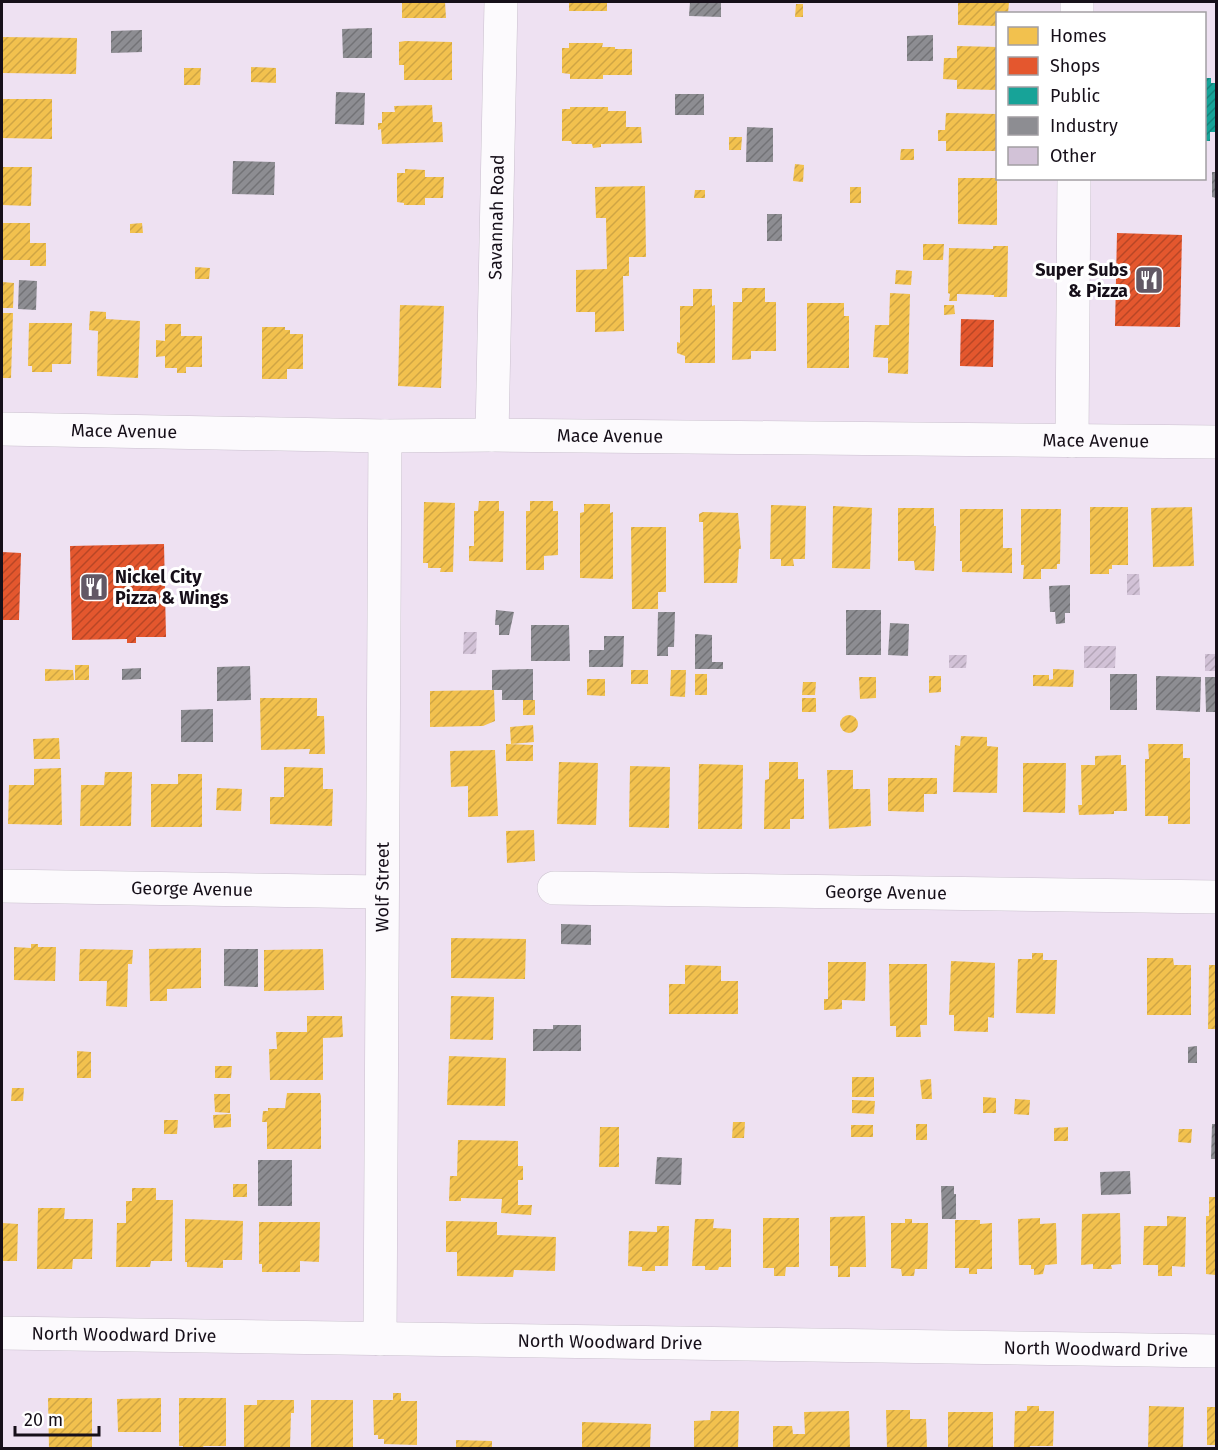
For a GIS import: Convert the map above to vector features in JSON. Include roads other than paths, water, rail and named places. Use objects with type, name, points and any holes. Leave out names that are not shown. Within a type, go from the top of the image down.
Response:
[{"type":"street","name":"Savannah Road","points":[[492,435],[501,2]]},
{"type":"street","points":[[1072,441],[1074,180]]},
{"type":"street","name":"Mace Avenue","points":[[2,429],[385,436],[1216,442]]},
{"type":"street","name":"Wolf Street","points":[[380,1339],[385,436]]},
{"type":"street","name":"George Avenue","points":[[2,886],[382,892]]},
{"type":"street","name":"George Avenue","points":[[554,888],[1216,897]]},
{"type":"street","name":"North Woodward Drive","points":[[2,1333],[1216,1351]]},
{"type":"place","name":"Super Subs & Pizza","points":[[1149,280]]},
{"type":"place","name":"Nickel City Pizza & Wings","points":[[94,587]]}]
